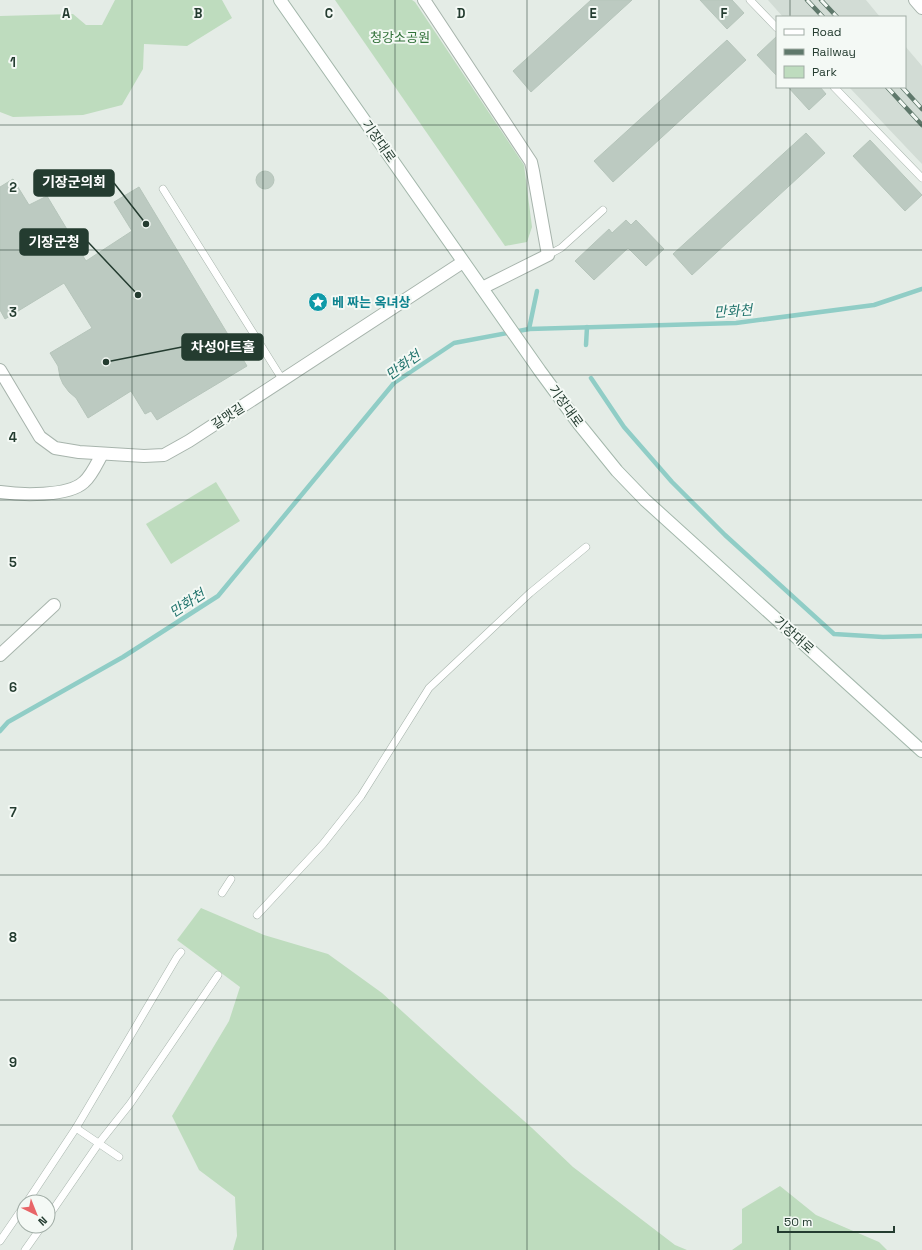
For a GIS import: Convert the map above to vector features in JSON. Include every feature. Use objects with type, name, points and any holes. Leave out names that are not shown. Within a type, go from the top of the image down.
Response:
[{"type":"street","name":"기장대로","points":[[280,0],[529,355],[579,424],[617,471],[683,535],[922,751]]},
{"type":"street","points":[[424,0],[531,162],[533,171],[548,255],[484,291]]},
{"type":"street","points":[[916,0],[922,8]]},
{"type":"street","name":"갈맷길","points":[[0,370],[40,437],[55,448],[102,454],[144,456],[164,455],[189,441],[463,262]]},
{"type":"street","points":[[0,492],[16,495],[49,493],[67,490],[78,486],[92,474],[102,454]]},
{"type":"street","points":[[0,655],[54,605]]},
{"type":"lane","points":[[750,0],[776,27]]},
{"type":"lane","points":[[835,88],[922,178]]},
{"type":"lane","points":[[163,189],[282,379]]},
{"type":"lane","points":[[548,255],[562,248],[603,210]]},
{"type":"lane","points":[[258,915],[323,844],[361,796],[429,688],[530,593],[586,547]]},
{"type":"lane","points":[[222,893],[231,879]]},
{"type":"lane","points":[[31,1194],[76,1128],[172,964],[181,952]]},
{"type":"lane","points":[[56,1205],[99,1143],[130,1104],[218,975]]},
{"type":"lane","points":[[76,1128],[119,1157]]},
{"type":"lane","points":[[0,1241],[16,1218]]},
{"type":"lane","points":[[25,1250],[36,1234]]},
{"type":"shaded area","points":[[768,0],[866,0],[879,16],[782,16]]},
{"type":"shaded area","points":[[906,47],[922,66],[922,164],[850,88],[906,88]]},
{"type":"green space","points":[[115,0],[222,0],[232,18],[187,46],[144,44],[143,69],[122,105],[83,115],[13,117],[0,112],[0,16],[73,14],[86,25],[102,25]]},
{"type":"green space","name":"청강소공원","points":[[335,0],[412,0],[415,2],[524,165],[532,227],[527,242],[505,246]]},
{"type":"green space","points":[[216,482],[240,521],[171,564],[146,524]]},
{"type":"green space","points":[[201,908],[264,935],[328,954],[382,993],[532,1128],[573,1167],[675,1245],[687,1250],[233,1250],[237,1236],[235,1197],[199,1170],[172,1116],[229,1021],[240,987],[177,940]]},
{"type":"green space","points":[[780,1186],[816,1215],[879,1242],[887,1250],[732,1250],[742,1243],[742,1209]]},
{"type":"building","points":[[591,0],[632,0],[531,92],[513,71]]},
{"type":"building","points":[[700,0],[732,0],[744,13],[727,29]]},
{"type":"building","points":[[776,37],[776,75],[757,55]]},
{"type":"building","points":[[727,40],[746,60],[613,182],[594,161]]},
{"type":"building","points":[[789,88],[821,88],[826,94],[809,110]]},
{"type":"building","points":[[806,133],[825,153],[692,275],[673,254]]},
{"type":"building","points":[[870,140],[922,195],[905,211],[853,156]]},
{"type":"building","points":[[265,171],[271,174],[274,180],[271,186],[265,189],[259,186],[256,180],[259,174]]},
{"type":"building","points":[[13,179],[29,205],[47,196],[86,261],[132,231],[114,202],[139,187],[247,366],[157,420],[151,411],[145,414],[131,391],[88,418],[76,398],[63,384],[58,366],[50,353],[92,328],[64,283],[5,319],[0,310],[0,187]]},
{"type":"building","points":[[626,220],[631,225],[636,220],[664,249],[646,266],[628,248],[594,280],[575,261],[609,229],[612,233]]},
{"type":"waterway","name":"만화천","points":[[0,731],[8,722],[123,657],[218,596],[394,383],[454,343],[529,329],[736,323],[874,305],[922,289]]},
{"type":"waterway","points":[[529,329],[537,291]]},
{"type":"waterway","points":[[586,345],[587,327]]},
{"type":"waterway","points":[[591,378],[624,427],[672,482],[725,535],[834,634],[883,637],[922,636]]},
{"type":"railway","points":[[807,0],[822,16]]},
{"type":"railway","points":[[821,0],[836,16]]},
{"type":"railway","points":[[888,88],[922,125]]},
{"type":"railway","points":[[903,88],[922,109]]},
{"type":"place","name":"기장군의회","points":[[146,224]]},
{"type":"place","name":"기장군청","points":[[138,295]]},
{"type":"place","name":"베 짜는 옥녀상","points":[[318,302]]},
{"type":"place","name":"차성아트홀","points":[[106,362]]}]
